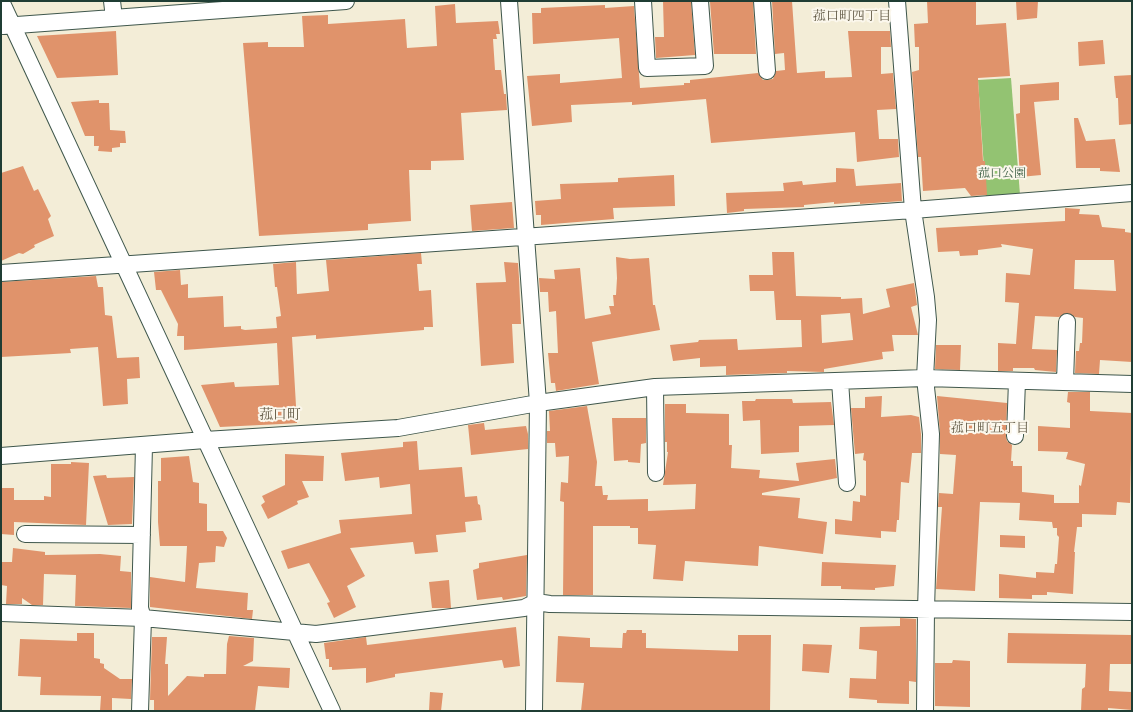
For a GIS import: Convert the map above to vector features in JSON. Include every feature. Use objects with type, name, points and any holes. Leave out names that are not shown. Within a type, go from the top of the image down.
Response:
[{"type":"street","points":[[1,1],[7,25],[122,264],[332,711]]},
{"type":"street","points":[[112,1],[114,18]]},
{"type":"street","points":[[7,25],[346,1]]},
{"type":"street","points":[[509,1],[538,403],[534,711]]},
{"type":"street","points":[[643,1],[647,68],[705,66],[700,1]]},
{"type":"street","points":[[762,1],[767,71]]},
{"type":"street","points":[[897,1],[913,210],[928,320],[925,378],[931,434],[925,711]]},
{"type":"street","points":[[1,273],[913,210],[1132,193]]},
{"type":"street","points":[[1065,382],[1067,322]]},
{"type":"street","points":[[1,456],[144,446],[205,440],[398,428],[538,403],[655,388],[925,378],[1132,384]]},
{"type":"street","points":[[840,381],[847,483]]},
{"type":"street","points":[[1015,436],[1017,381]]},
{"type":"street","points":[[655,388],[656,473]]},
{"type":"street","points":[[140,711],[143,618],[140,608],[144,446]]},
{"type":"street","points":[[25,534],[142,535]]},
{"type":"street","points":[[1,613],[143,618],[316,634],[524,608],[536,602],[550,604],[1132,612]]},
{"type":"green space","name":"菰口公園","points":[[1011,78],[1020,195],[986,198],[978,80]]},
{"type":"building","points":[[663,1],[691,1],[695,55],[656,58],[655,37],[664,37]]},
{"type":"building","points":[[753,1],[756,54],[714,54],[710,2]]},
{"type":"building","points":[[772,1],[792,1],[797,73],[825,71],[825,78],[852,77],[848,31],[890,31],[891,47],[881,47],[881,74],[893,73],[896,109],[877,110],[879,139],[898,139],[899,157],[857,162],[855,132],[711,143],[706,99],[632,105],[632,102],[571,105],[572,122],[532,126],[527,76],[560,74],[560,83],[622,78],[619,38],[533,44],[532,13],[541,13],[541,8],[605,5],[605,8],[634,6],[640,88],[684,85],[684,83],[690,83],[690,80],[758,73],[763,80],[773,79],[776,71],[785,70],[784,53],[775,54]]},
{"type":"building","points":[[927,1],[976,1],[976,25],[1006,23],[1010,76],[978,78],[983,161],[985,161],[987,195],[971,196],[965,188],[923,191],[921,157],[918,157],[912,72],[919,70],[919,47],[915,47],[914,24],[928,23]]},
{"type":"building","points":[[1016,1],[1038,1],[1037,18],[1017,20]]},
{"type":"building","points":[[455,4],[456,23],[498,21],[500,34],[496,34],[497,39],[493,39],[495,70],[501,70],[504,94],[506,94],[507,110],[461,113],[464,160],[431,161],[431,170],[409,170],[411,221],[368,224],[368,230],[259,236],[243,43],[268,42],[268,47],[304,47],[302,16],[328,15],[328,24],[405,19],[407,48],[437,46],[435,6]]},
{"type":"building","points":[[116,31],[118,75],[57,78],[37,36]]},
{"type":"building","points":[[1103,40],[1105,64],[1079,66],[1078,42]]},
{"type":"building","points":[[1132,75],[1132,124],[1119,125],[1118,98],[1116,98],[1114,76]]},
{"type":"building","points":[[1059,82],[1059,100],[1034,102],[1041,175],[1020,177],[1016,114],[1020,113],[1020,85]]},
{"type":"building","points":[[99,100],[99,103],[109,103],[110,130],[125,131],[126,143],[120,143],[120,147],[112,148],[112,152],[98,151],[99,146],[94,146],[94,136],[85,136],[71,102]]},
{"type":"building","points":[[1074,118],[1078,118],[1086,141],[1115,139],[1120,172],[1100,171],[1100,168],[1076,168]]},
{"type":"building","points":[[23,166],[34,191],[38,189],[51,216],[48,219],[54,236],[34,245],[35,247],[23,254],[19,253],[1,261],[1,173]]},
{"type":"building","points":[[836,168],[854,169],[856,186],[901,183],[902,201],[860,204],[860,202],[834,204],[834,202],[804,205],[804,207],[744,209],[744,211],[727,213],[726,193],[784,191],[783,183],[802,181],[803,185],[836,182]]},
{"type":"building","points":[[674,175],[675,206],[613,208],[614,219],[541,225],[541,215],[536,215],[535,201],[561,199],[560,184],[618,182],[618,178]]},
{"type":"building","points":[[512,202],[514,228],[472,231],[470,205]]},
{"type":"building","points":[[1065,208],[1080,209],[1079,214],[1099,215],[1102,227],[1125,229],[1125,232],[1132,233],[1132,362],[1100,360],[1099,374],[1075,373],[1076,351],[1079,351],[1080,343],[1082,343],[1083,318],[1075,317],[1067,313],[1059,317],[1035,316],[1032,349],[1057,350],[1056,372],[1035,370],[1034,368],[1013,368],[1013,371],[998,371],[998,343],[1016,344],[1019,303],[1005,302],[1006,273],[1030,275],[1033,249],[1001,244],[1002,247],[978,250],[978,255],[960,256],[959,251],[938,252],[936,228],[1065,221]],"holes":[[[1075,260],[1114,260],[1116,291],[1074,289]]]},
{"type":"building","points":[[772,252],[794,252],[796,296],[841,297],[841,299],[862,298],[863,314],[890,307],[886,289],[914,283],[917,305],[911,307],[918,335],[892,335],[894,351],[882,352],[883,359],[824,369],[824,372],[787,371],[787,373],[726,375],[726,366],[700,367],[700,358],[673,361],[670,345],[698,342],[699,340],[737,339],[738,350],[802,347],[801,320],[776,320],[774,291],[750,291],[749,275],[773,275]],"holes":[[[850,313],[853,340],[822,343],[821,315]]]},
{"type":"building","points":[[421,253],[422,264],[417,264],[419,291],[431,290],[433,327],[424,327],[424,330],[316,339],[316,335],[292,337],[297,423],[220,427],[201,385],[234,382],[235,387],[279,385],[277,343],[184,350],[184,336],[177,336],[178,324],[161,290],[156,290],[154,272],[180,270],[181,285],[188,284],[188,298],[223,296],[224,327],[241,326],[241,329],[245,330],[277,328],[276,317],[281,316],[277,287],[275,287],[273,264],[296,262],[297,294],[329,291],[326,260]]},
{"type":"building","points":[[616,257],[630,259],[649,258],[653,305],[655,305],[660,330],[592,342],[599,384],[556,391],[555,383],[551,383],[548,353],[558,353],[556,311],[549,312],[548,292],[540,292],[539,278],[555,279],[554,270],[580,268],[585,319],[611,314],[609,306],[614,306],[613,295],[616,295]]},
{"type":"building","points":[[504,262],[518,263],[521,324],[512,324],[514,363],[481,366],[476,283],[506,282]]},
{"type":"building","points":[[96,276],[98,287],[103,287],[105,315],[112,316],[117,358],[139,357],[140,378],[127,379],[128,404],[103,406],[98,347],[70,349],[71,353],[1,357],[1,282]]},
{"type":"building","points":[[936,345],[961,345],[960,370],[935,369]]},
{"type":"building","points":[[1068,392],[1090,392],[1090,411],[1132,413],[1130,503],[1117,502],[1116,515],[1082,514],[1082,527],[1077,527],[1074,552],[1073,594],[1047,592],[1047,595],[1032,595],[1032,599],[999,598],[999,574],[1036,578],[1036,572],[1054,573],[1055,564],[1057,564],[1059,537],[1057,535],[1057,528],[1053,528],[1052,522],[1019,520],[1020,503],[980,502],[975,591],[936,589],[942,507],[938,507],[939,493],[953,494],[956,455],[940,454],[937,396],[1007,403],[1006,436],[1007,441],[1012,445],[1011,461],[1013,461],[1013,466],[1022,466],[1022,492],[1054,495],[1054,503],[1079,503],[1079,485],[1081,486],[1085,464],[1066,459],[1068,452],[1038,451],[1038,426],[1070,428],[1070,403],[1067,402]]},
{"type":"building","points":[[882,396],[881,417],[911,415],[919,417],[921,434],[921,453],[912,453],[909,483],[901,482],[899,520],[897,520],[896,532],[881,531],[881,538],[835,534],[835,519],[852,521],[853,501],[860,502],[860,495],[866,496],[866,461],[863,460],[864,453],[855,454],[851,408],[865,408],[865,397]]},
{"type":"building","points":[[756,399],[792,399],[793,403],[831,402],[834,425],[799,426],[799,452],[761,454],[760,420],[743,421],[742,401],[755,401]]},
{"type":"building","points":[[665,404],[686,404],[686,413],[729,414],[729,445],[732,445],[731,468],[760,470],[759,478],[799,481],[796,463],[835,459],[837,478],[762,493],[762,495],[800,498],[798,518],[827,522],[823,554],[759,546],[758,566],[685,561],[683,581],[653,579],[656,545],[638,544],[638,528],[630,528],[630,526],[593,526],[593,595],[563,595],[564,502],[560,501],[561,482],[568,483],[569,456],[556,457],[555,443],[547,443],[547,431],[550,431],[549,411],[587,406],[597,462],[595,486],[602,486],[603,495],[608,495],[607,500],[648,499],[648,511],[695,509],[696,484],[663,485],[668,452],[667,442],[665,442]]},
{"type":"building","points":[[612,418],[646,418],[646,443],[641,444],[640,463],[628,462],[628,460],[614,461]]},
{"type":"building","points":[[484,423],[485,430],[526,426],[528,434],[528,449],[471,455],[468,425]]},
{"type":"building","points":[[417,441],[419,470],[462,467],[465,497],[477,496],[482,520],[465,522],[466,532],[436,535],[438,552],[415,554],[413,542],[350,548],[365,576],[347,586],[356,607],[334,618],[327,603],[330,602],[309,563],[288,569],[281,551],[341,533],[339,520],[412,514],[410,484],[380,488],[379,477],[345,481],[341,453],[403,447],[403,442]]},
{"type":"building","points":[[285,454],[324,456],[323,481],[302,481],[309,497],[297,501],[298,504],[268,519],[261,505],[265,502],[262,496],[285,485]]},
{"type":"building","points":[[189,456],[193,482],[199,483],[199,503],[207,504],[207,531],[223,531],[227,538],[224,547],[216,546],[215,562],[199,563],[196,588],[248,593],[247,610],[253,610],[252,619],[150,607],[150,577],[185,582],[187,546],[160,546],[158,522],[158,481],[161,481],[161,458]]},
{"type":"building","points":[[71,462],[89,463],[86,525],[14,522],[14,535],[1,534],[1,488],[14,488],[14,500],[44,500],[44,496],[51,497],[51,464],[71,464]]},
{"type":"building","points":[[106,475],[107,478],[134,477],[132,524],[108,525],[93,476]]},
{"type":"building","points":[[1000,535],[1025,536],[1025,548],[1000,547]]},
{"type":"building","points":[[13,548],[45,552],[45,555],[100,554],[121,556],[120,571],[131,572],[131,608],[75,606],[76,575],[44,574],[43,605],[32,605],[22,598],[22,604],[6,604],[7,586],[1,585],[1,562],[12,562]]},
{"type":"building","points":[[527,555],[526,596],[503,600],[502,597],[477,600],[473,570],[479,568],[479,563]]},
{"type":"building","points":[[822,562],[896,565],[894,586],[875,588],[875,590],[841,589],[841,586],[821,586]]},
{"type":"building","points":[[449,580],[451,608],[432,608],[429,582]]},
{"type":"building","points":[[900,618],[916,619],[916,682],[909,681],[909,704],[877,703],[877,700],[849,698],[850,678],[876,679],[877,651],[859,649],[860,627],[900,626]]},
{"type":"building","points":[[516,627],[520,666],[504,668],[502,660],[395,674],[395,677],[366,683],[366,668],[332,670],[332,667],[329,667],[329,659],[326,659],[324,643],[366,637],[367,645]]},
{"type":"building","points":[[627,630],[642,630],[642,633],[646,633],[646,648],[738,651],[738,635],[771,635],[770,711],[581,711],[584,683],[556,682],[558,636],[590,638],[590,647],[622,648],[623,633],[626,633]]},
{"type":"building","points":[[77,633],[94,633],[94,658],[100,659],[100,663],[104,664],[104,668],[120,679],[132,679],[131,699],[112,698],[112,711],[100,711],[101,696],[40,695],[41,677],[18,676],[20,639],[77,641]]},
{"type":"building","points":[[1008,633],[1132,635],[1132,664],[1110,664],[1109,691],[1132,692],[1132,710],[1108,708],[1108,711],[1081,711],[1082,689],[1085,687],[1086,664],[1007,663]]},
{"type":"building","points":[[229,636],[254,638],[253,661],[243,666],[290,668],[289,688],[258,686],[255,711],[154,711],[154,700],[150,700],[152,637],[167,637],[165,664],[168,664],[168,696],[187,676],[204,677],[204,674],[226,674],[227,644]]},
{"type":"building","points":[[803,644],[832,645],[829,673],[802,671]]},
{"type":"building","points":[[953,660],[970,661],[970,707],[935,706],[935,663],[952,663]]},
{"type":"building","points":[[430,692],[443,693],[441,711],[429,711]]},
{"type":"district","name":"菰口町四丁目","points":[[852,17]]},
{"type":"district","name":"菰口町","points":[[280,416]]},
{"type":"district","name":"菰口町五丁目","points":[[990,429]]}]
